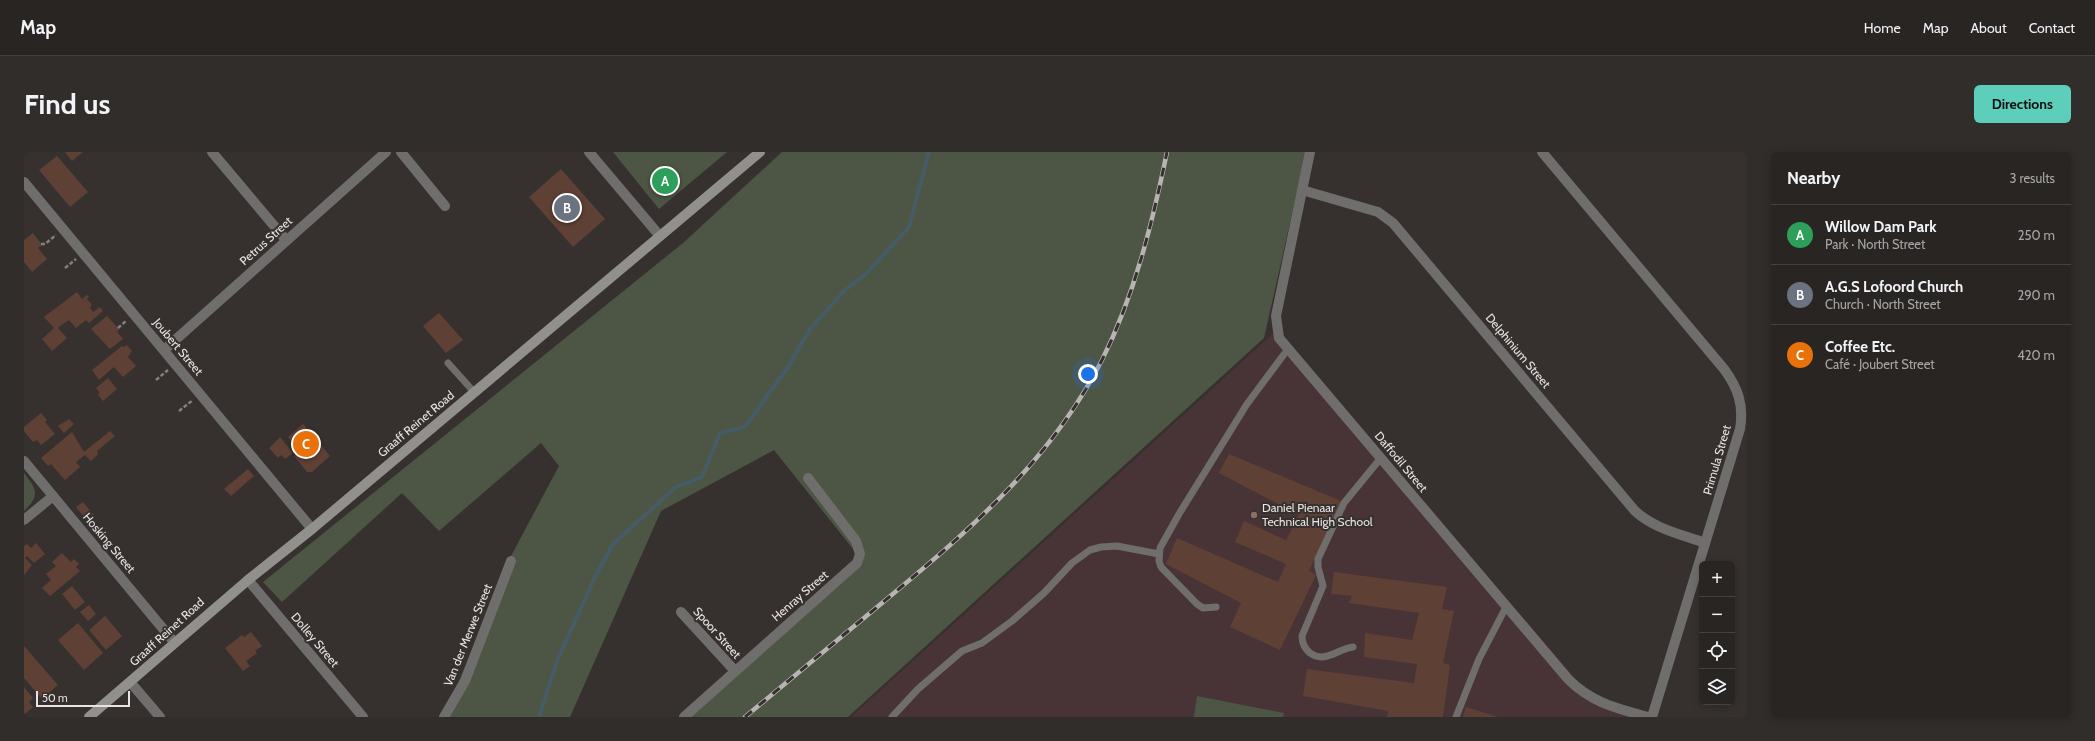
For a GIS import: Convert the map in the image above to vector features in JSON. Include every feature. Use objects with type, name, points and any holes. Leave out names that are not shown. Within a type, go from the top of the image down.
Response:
[{"type":"main road","name":"Graaff Reinet Road","points":[[89,717],[131,682],[174,642],[312,529],[659,235],[760,152]]},
{"type":"street","points":[[212,152],[286,240]]},
{"type":"street","name":"Petrus Street","points":[[164,350],[386,152]]},
{"type":"street","points":[[401,152],[445,206]]},
{"type":"street","points":[[589,152],[659,235]]},
{"type":"street","name":"Daffodil Street","points":[[1310,152],[1276,316],[1279,338],[1506,607],[1581,692],[1602,703],[1648,717]]},
{"type":"street","name":"Primula Street","points":[[1542,152],[1724,369],[1739,395],[1742,419],[1740,429],[1652,717]]},
{"type":"street","name":"Joubert Street","points":[[24,182],[312,529]]},
{"type":"street","name":"Delphinium Street","points":[[1302,190],[1378,212],[1393,223],[1635,511],[1658,527],[1705,543]]},
{"type":"street","name":"Hosking Street","points":[[24,461],[174,642]]},
{"type":"street","name":"Henray Street","points":[[684,717],[857,563],[860,554],[856,540],[808,478]]},
{"type":"street","points":[[24,520],[53,496]]},
{"type":"street","name":"Van der Merwe Street","points":[[444,717],[466,681],[510,561]]},
{"type":"street","name":"Dolley Street","points":[[248,580],[362,717]]},
{"type":"street","name":"Spoor Street","points":[[681,612],[734,672]]},
{"type":"street","points":[[131,682],[160,717]]},
{"type":"lane","points":[[1216,607],[1203,608],[1193,601],[1161,567],[1159,554],[1179,514],[1247,404],[1288,349]]},
{"type":"lane","points":[[448,362],[474,392]]},
{"type":"lane","points":[[1353,647],[1344,648],[1327,657],[1320,657],[1307,650],[1302,642],[1302,636],[1323,586],[1318,567],[1318,559],[1344,503],[1380,459]]},
{"type":"lane","points":[[892,717],[918,689],[962,651],[982,643],[1012,620],[1044,593],[1072,563],[1090,550],[1101,547],[1117,546],[1159,554]]},
{"type":"lane","points":[[1456,717],[1479,659],[1506,607]]},
{"type":"path","points":[[42,244],[45,244],[57,234]]},
{"type":"path","points":[[65,268],[77,259]]},
{"type":"path","points":[[118,328],[128,320]]},
{"type":"path","points":[[156,380],[169,369]]},
{"type":"path","points":[[179,411],[194,399]]},
{"type":"shaded area","name":"Daniel Pienaar Technical High School","points":[[1277,330],[1593,699],[1649,717],[851,717]]},
{"type":"green space","points":[[613,152],[727,152],[659,209]]},
{"type":"green space","points":[[782,152],[1306,152],[1264,338],[848,717],[686,717],[861,559],[774,450],[661,511],[570,717],[444,717],[511,556],[559,466],[541,443],[439,531],[402,493],[282,602],[263,582],[683,243]]},
{"type":"green space","points":[[24,473],[32,484],[35,492],[33,501],[24,511]]},
{"type":"green space","points":[[1197,696],[1284,713],[1283,717],[1194,717]]},
{"type":"building","points":[[65,152],[83,152],[72,161]]},
{"type":"building","points":[[57,156],[88,192],[70,207],[39,170]]},
{"type":"building","points":[[561,169],[605,219],[573,247],[529,197]]},
{"type":"building","points":[[33,233],[42,245],[38,248],[47,259],[32,272],[24,262],[24,240]]},
{"type":"building","points":[[77,292],[82,299],[87,295],[89,297],[87,299],[92,305],[90,308],[93,312],[100,307],[103,311],[89,323],[86,320],[76,328],[69,320],[60,326],[58,328],[67,338],[52,351],[42,339],[54,328],[44,317]]},
{"type":"building","points":[[439,313],[463,340],[446,353],[423,326]]},
{"type":"building","points":[[107,316],[118,328],[119,330],[117,332],[123,339],[110,349],[91,329]]},
{"type":"building","points":[[127,345],[132,351],[128,357],[136,366],[123,377],[114,367],[99,380],[92,370],[122,346],[124,347]]},
{"type":"building","points":[[108,378],[117,389],[103,401],[98,395],[100,393],[96,388]]},
{"type":"building","points":[[41,413],[47,420],[45,422],[55,434],[41,445],[37,440],[33,442],[24,431],[24,427]]},
{"type":"building","points":[[69,419],[74,424],[64,433],[58,426]]},
{"type":"building","points":[[303,424],[330,456],[312,472],[307,472],[294,456],[299,452],[288,437]]},
{"type":"building","points":[[110,431],[115,436],[97,451],[98,454],[91,461],[85,455],[76,462],[80,467],[65,480],[51,464],[48,466],[41,458],[72,432],[84,452]]},
{"type":"building","points":[[280,437],[293,453],[285,459],[281,455],[278,458],[269,448]]},
{"type":"building","points":[[1229,454],[1341,501],[1309,571],[1316,575],[1280,650],[1230,627],[1241,603],[1166,564],[1177,538],[1278,582],[1286,564],[1235,542],[1244,521],[1286,540],[1299,515],[1219,473]]},
{"type":"building","points":[[248,469],[254,476],[231,496],[224,489]]},
{"type":"building","points":[[83,502],[94,515],[87,521],[76,507]]},
{"type":"building","points":[[36,543],[45,554],[34,563],[27,556],[25,558],[32,565],[24,575],[24,546],[27,544],[31,548]]},
{"type":"building","points":[[62,553],[71,562],[74,559],[79,564],[76,567],[80,571],[50,596],[42,588],[51,580],[46,574],[56,566],[52,562]]},
{"type":"building","points":[[1334,572],[1447,587],[1442,609],[1454,611],[1443,663],[1450,665],[1443,717],[1387,717],[1388,711],[1303,696],[1307,669],[1414,683],[1417,664],[1364,657],[1365,633],[1412,640],[1419,613],[1349,603],[1352,596],[1331,594]]},
{"type":"building","points":[[72,586],[85,602],[75,610],[62,594]]},
{"type":"building","points":[[89,605],[96,614],[88,621],[80,612]]},
{"type":"building","points":[[105,616],[122,636],[106,650],[89,630]]},
{"type":"building","points":[[78,623],[103,653],[84,670],[58,640]]},
{"type":"building","points":[[251,632],[262,646],[255,651],[257,653],[246,661],[250,666],[243,671],[225,648],[242,635],[244,637]]},
{"type":"building","points":[[24,646],[58,685],[42,699],[24,678]]},
{"type":"building","points":[[24,687],[33,698],[29,702],[33,707],[24,715]]},
{"type":"building","points":[[1466,707],[1498,717],[1463,717]]},
{"type":"waterway","points":[[539,717],[557,661],[596,575],[613,544],[676,487],[702,477],[720,433],[745,427],[788,367],[810,329],[844,291],[867,273],[909,227],[929,152]]},
{"type":"railway","points":[[745,717],[950,545],[1007,490],[1034,461],[1059,430],[1082,396],[1102,360],[1124,310],[1149,232],[1167,152]]},
{"type":"place","name":"Willow Dam Park","points":[[665,181]]},
{"type":"place","name":"A.G.S Lofoord Church","points":[[567,208]]},
{"type":"place","name":"Coffee Etc.","points":[[306,444]]},
{"type":"place","name":"Daniel Pienaar Technical High School","points":[[1254,515]]}]
